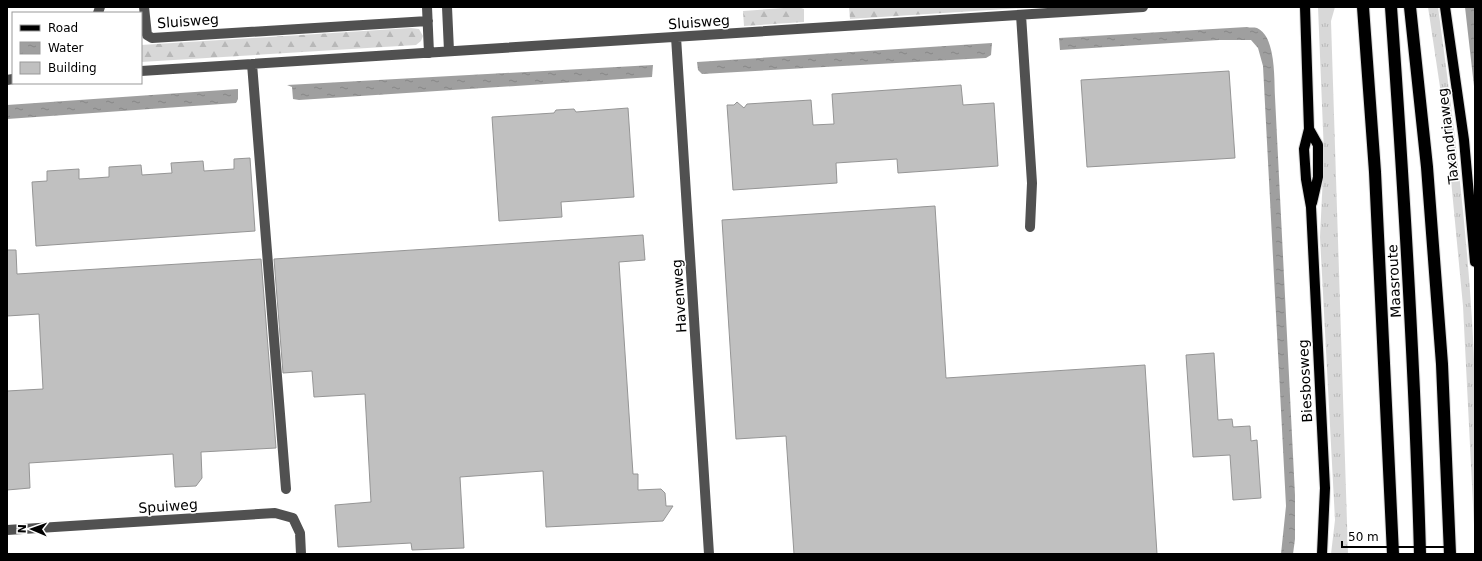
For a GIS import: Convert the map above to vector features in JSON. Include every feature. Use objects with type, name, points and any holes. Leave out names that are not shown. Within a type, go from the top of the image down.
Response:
[{"type":"highway","name":"Maasroute","points":[[1363,7],[1375,172],[1392,554]]},
{"type":"highway","name":"Maasroute","points":[[1391,7],[1407,232],[1416,420],[1420,554]]},
{"type":"highway","points":[[1410,7],[1427,166],[1441,348],[1449,554]]},
{"type":"main road","name":"Biesbosweg","points":[[1305,7],[1309,129],[1304,149],[1306,179],[1312,207],[1325,488],[1322,554]]},
{"type":"main road","name":"Taxandriaweg","points":[[1446,7],[1464,140],[1475,262]]},
{"type":"street","name":"Sluisweg","points":[[144,7],[145,29],[147,35],[152,38],[428,21]]},
{"type":"street","points":[[427,7],[429,53]]},
{"type":"street","points":[[447,7],[449,51]]},
{"type":"street","name":"Sluisweg","points":[[142,71],[1143,7]]},
{"type":"street","points":[[1021,15],[1032,183],[1030,227]]},
{"type":"street","name":"Havenweg","points":[[676,37],[709,554]]},
{"type":"street","points":[[252,64],[286,489]]},
{"type":"street","name":"Spuiweg","points":[[7,530],[275,513],[292,518],[300,532],[301,554]]},
{"type":"green space","points":[[798,7],[804,9],[804,22],[744,26],[743,11]]},
{"type":"green space","points":[[849,7],[1039,7],[850,19]]},
{"type":"green space","points":[[1318,7],[1335,7],[1331,21],[1348,554],[1331,554],[1335,520],[1320,237],[1324,154]]},
{"type":"green space","points":[[1428,7],[1438,7],[1466,242],[1475,384],[1475,545],[1463,306],[1446,127]]},
{"type":"green space","points":[[411,28],[419,29],[423,36],[421,41],[416,45],[142,62],[142,45]]},
{"type":"water","points":[[1465,7],[1475,7],[1475,95]]},
{"type":"water","points":[[1247,27],[1257,28],[1268,40],[1274,69],[1295,495],[1295,539],[1293,554],[1281,554],[1286,506],[1263,66],[1258,48],[1251,40],[1219,40],[1060,50],[1059,38]]},
{"type":"water","points":[[992,43],[991,55],[986,58],[702,74],[698,70],[697,62]]},
{"type":"water","points":[[653,65],[652,77],[299,100],[293,99],[292,87],[287,85]]},
{"type":"water","points":[[238,89],[238,99],[236,103],[7,119],[7,105]]},
{"type":"building","points":[[1229,71],[1235,158],[1087,167],[1081,80]]},
{"type":"building","points":[[961,85],[963,105],[994,103],[998,166],[898,173],[897,159],[836,163],[837,183],[733,190],[727,105],[734,105],[737,102],[744,108],[747,104],[811,100],[813,125],[834,124],[832,94]]},
{"type":"building","points":[[628,108],[634,197],[561,202],[562,217],[499,221],[492,117],[554,113],[556,110],[574,109],[576,112]]},
{"type":"building","points":[[250,158],[255,231],[36,246],[32,182],[47,181],[47,171],[79,169],[79,179],[95,178],[109,177],[109,167],[141,165],[142,175],[172,173],[171,163],[203,161],[204,171],[234,169],[234,159]]},
{"type":"building","points":[[935,206],[946,378],[1145,365],[1157,554],[794,554],[786,436],[736,439],[722,220]]},
{"type":"building","points":[[643,235],[645,260],[619,262],[633,474],[638,474],[638,490],[661,489],[665,493],[666,506],[673,506],[663,521],[546,527],[543,471],[460,477],[464,548],[412,550],[411,543],[338,547],[335,505],[371,502],[365,394],[314,397],[312,371],[283,373],[274,259]]},
{"type":"building","points":[[7,250],[16,250],[17,274],[261,259],[276,448],[201,452],[202,478],[196,486],[175,487],[173,454],[29,463],[30,488],[7,490],[7,391],[43,389],[39,314],[7,316]]},
{"type":"building","points":[[1214,353],[1218,420],[1232,419],[1233,427],[1250,426],[1251,441],[1257,440],[1261,498],[1233,500],[1230,455],[1193,457],[1186,355]]}]
